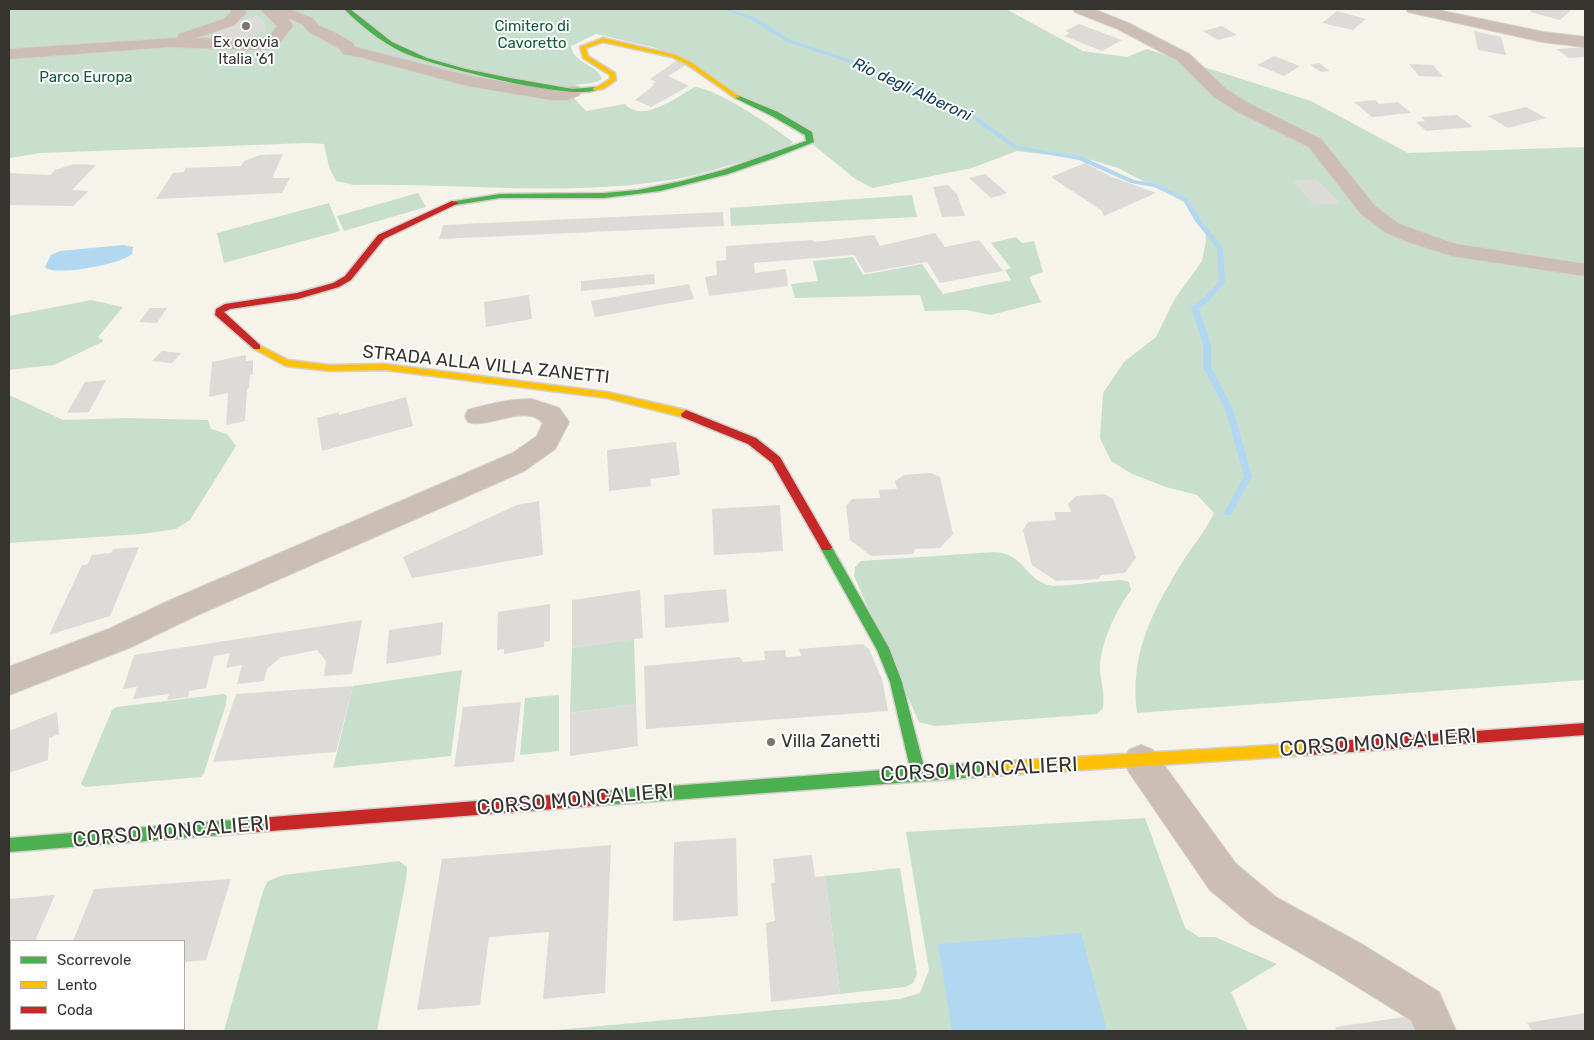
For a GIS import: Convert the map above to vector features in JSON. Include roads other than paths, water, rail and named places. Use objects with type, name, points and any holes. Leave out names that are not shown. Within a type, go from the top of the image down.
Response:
[{"type":"street","points":[[38,41],[129,37],[177,30],[202,23],[229,22],[239,13],[238,9]]},
{"type":"street","points":[[9,54],[168,42],[256,45],[273,40],[285,26],[280,18],[267,9]]},
{"type":"street","points":[[278,9],[308,21],[314,29],[335,38],[347,46],[349,50],[468,81],[562,96],[573,91]]},
{"type":"street","points":[[346,9],[389,43],[422,58],[480,73],[573,91]]},
{"type":"street","points":[[1080,9],[1122,26],[1174,52],[1193,65],[1220,93],[1242,107],[1315,143],[1368,210],[1392,228],[1452,250],[1585,270]]},
{"type":"street","points":[[1413,9],[1469,18],[1543,36],[1585,42]]},
{"type":"street","points":[[168,42],[202,23]]},
{"type":"street","name":"STRADA ALLA VILLA ZANETTI","points":[[573,91],[601,88],[611,83],[613,74],[585,57],[583,47],[596,41],[613,42],[681,59],[735,96],[803,128],[809,134],[810,142],[773,157],[711,176],[638,192],[593,196],[524,195],[484,197],[454,203],[381,237],[348,278],[336,285],[298,296],[228,306],[218,311],[220,315],[250,343],[286,363],[330,368],[385,367],[607,395],[687,414],[762,447],[776,460],[883,648],[896,682],[918,773]]},
{"type":"street","points":[[9,681],[120,638],[183,608],[515,464],[535,453],[548,441],[556,422],[552,415],[544,409],[528,408],[497,411],[477,416]]},
{"type":"street","name":"CORSO MONCALIERI","points":[[9,845],[918,773],[1141,761],[1585,728]]},
{"type":"street","points":[[1141,761],[1223,877],[1264,911],[1349,959],[1425,1006],[1436,1031]]},
{"type":"water","points":[[123,245],[133,247],[132,254],[115,262],[61,271],[45,267],[51,255],[60,251]]},
{"type":"water","points":[[1081,933],[1107,1031],[952,1031],[938,944]]},
{"type":"waterway","name":"Rio degli Alberoni","points":[[730,10],[752,18],[789,41],[871,68],[922,94],[971,115],[1015,147],[1081,158],[1133,182],[1155,185],[1185,199],[1197,220],[1220,248],[1222,282],[1207,299],[1195,307],[1207,344],[1207,367],[1229,409],[1248,476],[1228,513]]},
{"type":"place","name":"Ex ovovia Italia '61","points":[[246,26]]},
{"type":"place","name":"Villa Zanetti","points":[[771,742]]},
{"type":"park label","name":"Cimitero di Cavoretto","points":[[532,36]]},
{"type":"park label","name":"Parco Europa","points":[[86,78]]}]
